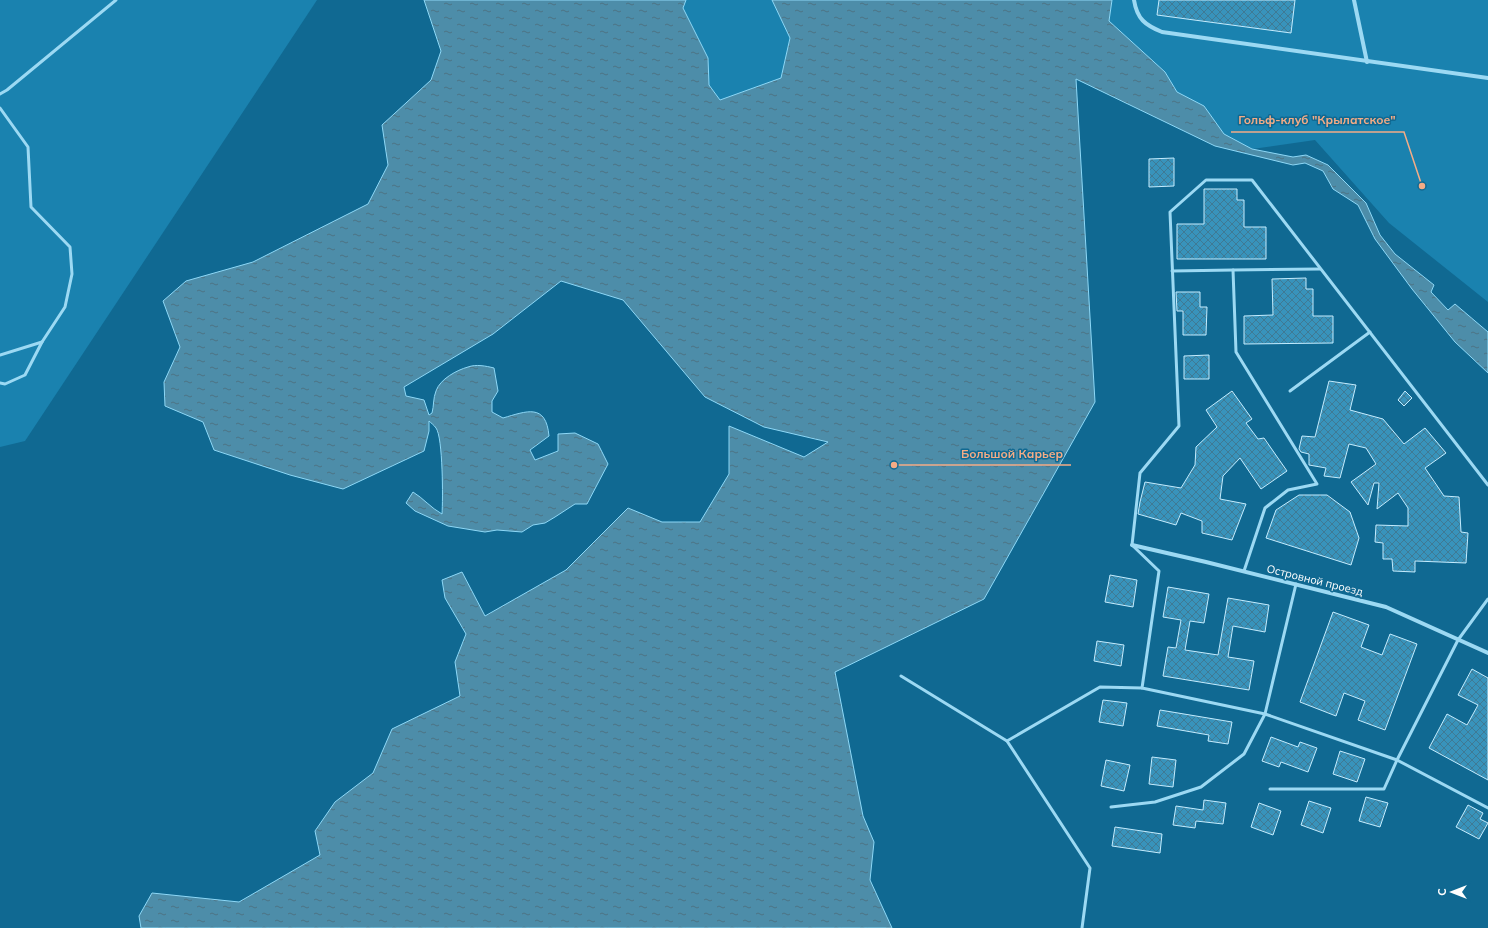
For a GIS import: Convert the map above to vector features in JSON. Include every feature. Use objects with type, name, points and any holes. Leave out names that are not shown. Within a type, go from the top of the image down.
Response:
[{"type":"street","points":[[1134,0],[1137,12],[1142,21],[1150,27],[1162,32],[1488,78]]},
{"type":"street","points":[[1354,0],[1367,62]]},
{"type":"street","name":"Островной проезд","points":[[1132,545],[1244,571],[1386,607],[1488,653]]},
{"type":"lane","points":[[0,94],[8,90],[116,0]]},
{"type":"lane","points":[[0,108],[28,147],[31,207],[70,247],[72,274],[65,307],[42,342],[25,376],[5,384],[0,383]]},
{"type":"lane","points":[[1142,688],[1159,571],[1132,545],[1140,473],[1179,426],[1170,212],[1206,180],[1252,180],[1488,485]]},
{"type":"lane","points":[[1172,271],[1320,268]]},
{"type":"lane","points":[[1233,270],[1236,352],[1317,484],[1288,490],[1265,508],[1244,571]]},
{"type":"lane","points":[[1290,391],[1370,332]]},
{"type":"lane","points":[[0,355],[42,342]]},
{"type":"lane","points":[[1111,807],[1155,802],[1201,787],[1244,754],[1265,714],[1296,584]]},
{"type":"lane","points":[[1270,789],[1384,789],[1397,760],[1458,640],[1488,599]]},
{"type":"lane","points":[[901,676],[1007,741],[1090,868],[1082,928]]},
{"type":"lane","points":[[1007,741],[1100,687],[1142,688],[1265,714],[1397,760],[1488,808]]},
{"type":"shaded area","points":[[0,0],[317,0],[25,441],[0,447]]},
{"type":"shaded area","points":[[686,0],[772,0],[790,38],[781,78],[720,100],[709,85],[708,58],[683,8]]},
{"type":"shaded area","points":[[1112,0],[1488,0],[1488,302],[1389,223],[1315,140],[1252,149],[1224,134],[1204,106],[1177,92],[1165,72],[1109,21]]},
{"type":"water","points":[[424,0],[686,0],[683,8],[708,58],[709,85],[720,100],[781,78],[790,38],[772,0],[1112,0],[1109,21],[1165,72],[1177,92],[1204,106],[1224,134],[1252,149],[1293,157],[1306,155],[1328,165],[1366,203],[1380,235],[1395,254],[1434,285],[1431,292],[1448,310],[1455,304],[1488,332],[1488,373],[1455,342],[1412,289],[1375,239],[1358,205],[1333,189],[1323,171],[1305,163],[1293,165],[1215,146],[1076,79],[1095,402],[984,599],[835,672],[863,816],[874,842],[870,880],[892,928],[141,928],[139,916],[152,893],[239,902],[320,855],[315,831],[335,802],[373,773],[392,729],[460,696],[455,662],[466,634],[445,598],[442,580],[462,572],[485,616],[566,570],[628,508],[662,522],[700,522],[729,474],[729,426],[804,457],[828,442],[764,427],[705,397],[623,300],[561,281],[493,334],[404,387],[406,396],[424,400],[429,415],[432,413],[434,396],[438,387],[449,376],[459,370],[471,366],[494,368],[498,391],[492,401],[492,412],[503,418],[520,413],[534,412],[544,418],[549,436],[530,450],[535,460],[558,451],[558,434],[575,433],[598,444],[608,464],[587,504],[575,504],[545,523],[533,525],[522,532],[497,530],[485,532],[448,526],[415,511],[406,503],[413,492],[442,514],[440,443],[436,428],[429,421],[429,431],[424,451],[343,489],[290,475],[214,450],[203,422],[165,406],[164,382],[180,347],[163,301],[186,281],[253,262],[368,204],[388,165],[382,125],[431,80],[441,51]]},
{"type":"building","points":[[1159,0],[1295,0],[1291,33],[1157,15]]},
{"type":"building","points":[[1174,158],[1174,186],[1149,187],[1149,159]]},
{"type":"building","points":[[1204,189],[1237,189],[1237,200],[1244,200],[1244,227],[1266,227],[1266,259],[1177,259],[1177,224],[1204,224]]},
{"type":"building","points":[[1306,278],[1306,289],[1313,289],[1313,316],[1333,316],[1333,343],[1244,344],[1244,316],[1273,315],[1272,279]]},
{"type":"building","points":[[1176,292],[1200,292],[1200,307],[1207,307],[1206,335],[1183,335],[1183,311],[1177,311]]},
{"type":"building","points":[[1209,355],[1209,379],[1184,379],[1184,356]]},
{"type":"building","points":[[1329,381],[1356,385],[1350,410],[1383,419],[1404,444],[1425,428],[1446,453],[1425,468],[1444,496],[1459,497],[1461,532],[1468,533],[1466,563],[1415,561],[1415,572],[1393,571],[1392,559],[1383,559],[1383,543],[1375,542],[1376,525],[1408,526],[1408,508],[1398,493],[1377,509],[1379,483],[1374,483],[1368,505],[1351,482],[1376,464],[1366,448],[1349,444],[1340,478],[1324,476],[1326,468],[1309,465],[1309,454],[1301,452],[1299,449],[1302,436],[1315,437]]},
{"type":"building","points":[[1232,391],[1252,419],[1246,423],[1258,439],[1264,438],[1287,471],[1261,489],[1240,458],[1223,476],[1220,499],[1246,504],[1232,540],[1202,533],[1202,521],[1181,513],[1176,525],[1138,514],[1145,482],[1181,488],[1195,465],[1196,447],[1217,427],[1206,410]]},
{"type":"building","points":[[1405,391],[1412,398],[1404,406],[1398,400]]},
{"type":"building","points":[[1299,495],[1327,495],[1350,512],[1359,538],[1351,565],[1266,538],[1276,510]]},
{"type":"building","points":[[1110,575],[1137,580],[1133,607],[1105,602]]},
{"type":"building","points":[[1168,587],[1209,594],[1204,623],[1190,621],[1185,650],[1218,655],[1228,598],[1269,605],[1265,632],[1233,626],[1228,657],[1254,661],[1249,690],[1163,676],[1168,647],[1176,648],[1181,620],[1163,617]]},
{"type":"building","points":[[1333,612],[1369,625],[1361,647],[1382,655],[1390,634],[1417,644],[1385,730],[1358,720],[1365,701],[1344,693],[1336,716],[1300,702]]},
{"type":"building","points":[[1097,641],[1124,645],[1121,666],[1094,661]]},
{"type":"building","points":[[1472,669],[1488,678],[1488,780],[1429,748],[1447,714],[1467,725],[1478,705],[1458,695]]},
{"type":"building","points":[[1103,700],[1127,703],[1123,726],[1099,722]]},
{"type":"building","points":[[1160,710],[1232,722],[1228,744],[1208,741],[1209,735],[1157,726]]},
{"type":"building","points":[[1271,737],[1298,747],[1300,742],[1317,748],[1308,772],[1281,762],[1279,767],[1262,761]]},
{"type":"building","points":[[1340,751],[1365,759],[1357,782],[1333,774]]},
{"type":"building","points":[[1152,757],[1176,760],[1173,787],[1149,784]]},
{"type":"building","points":[[1106,760],[1130,765],[1124,791],[1101,786]]},
{"type":"building","points":[[1366,797],[1388,803],[1380,827],[1359,821]]},
{"type":"building","points":[[1204,800],[1226,803],[1223,824],[1196,821],[1195,828],[1173,825],[1176,806],[1203,810]]},
{"type":"building","points":[[1309,801],[1331,808],[1323,833],[1301,825]]},
{"type":"building","points":[[1259,803],[1281,811],[1273,835],[1251,827]]},
{"type":"building","points":[[1468,805],[1483,813],[1480,819],[1488,823],[1479,839],[1456,827]]},
{"type":"building","points":[[1115,827],[1162,834],[1160,853],[1112,846]]},
{"type":"place","name":"Гольф-клуб \"Крылатское\"","points":[[1422,186]]},
{"type":"place","name":"Большой Карьер","points":[[894,465]]}]
